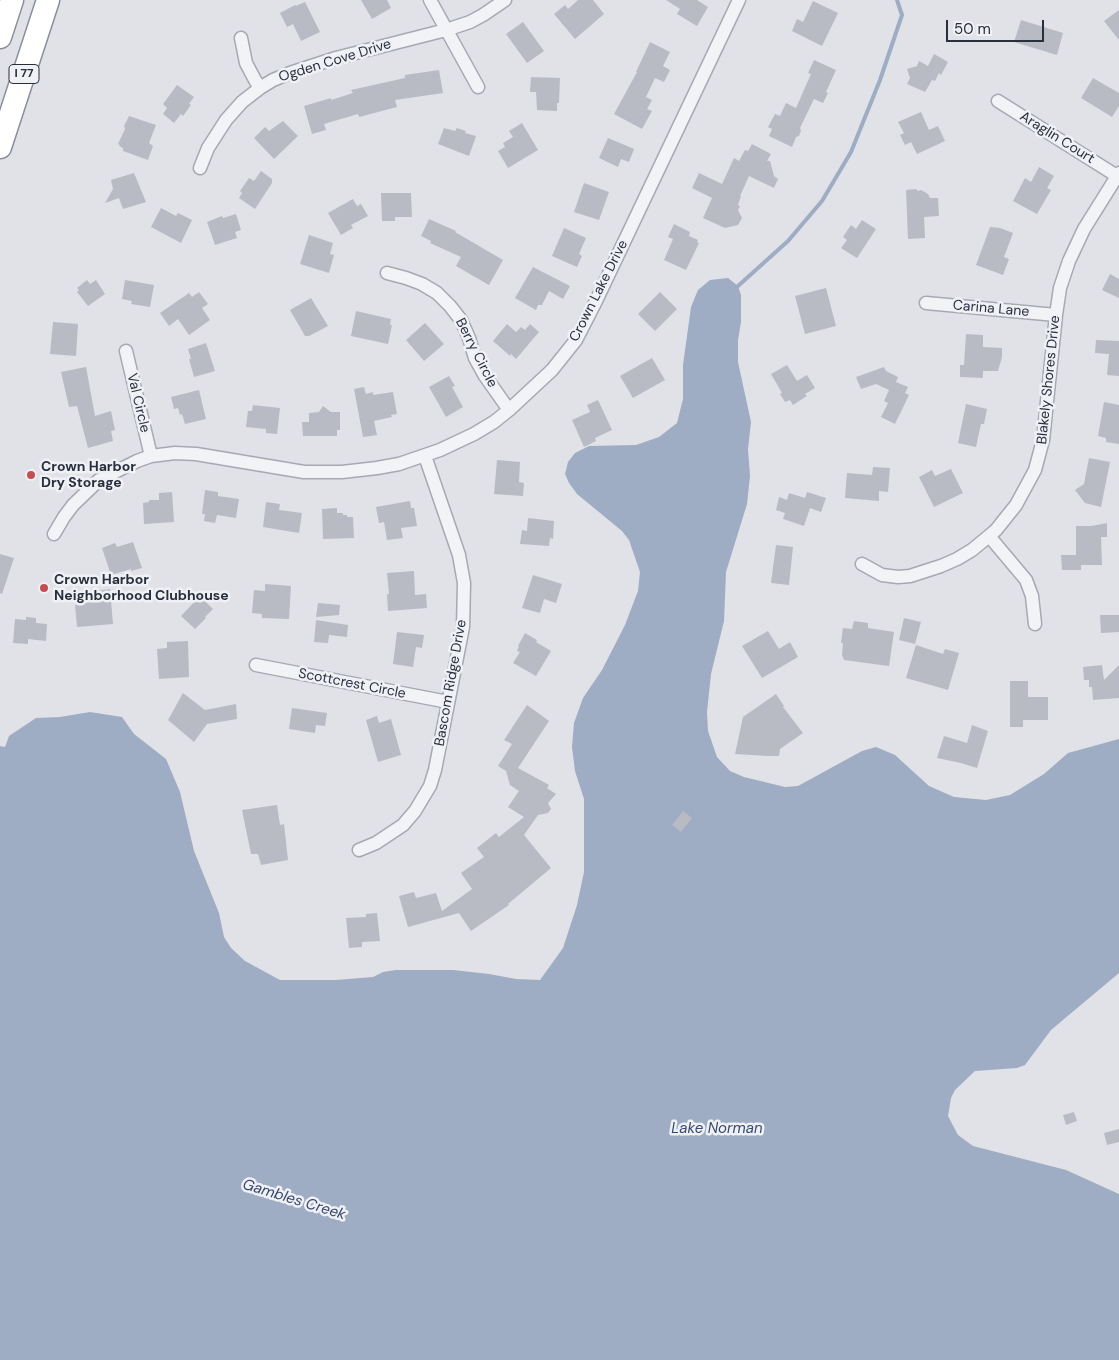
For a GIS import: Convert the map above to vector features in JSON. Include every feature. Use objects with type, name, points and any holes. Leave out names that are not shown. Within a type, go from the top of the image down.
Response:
[{"type":"highway","points":[[0,37],[12,0]]},
{"type":"highway","name":"I 77","points":[[0,147],[48,0]]},
{"type":"street","points":[[430,0],[478,87]]},
{"type":"street","name":"Ogden Cove Drive","points":[[200,168],[208,148],[226,120],[242,102],[260,88],[290,72],[470,22],[505,0]]},
{"type":"street","name":"Crown Lake Drive","points":[[54,534],[74,505],[99,480],[151,456],[174,453],[196,454],[304,472],[377,468],[425,456],[474,434],[494,422],[552,370],[576,340],[739,0]]},
{"type":"street","points":[[241,38],[246,63],[260,88]]},
{"type":"street","name":"Araglin Court","points":[[998,101],[1118,174]]},
{"type":"street","name":"Blakely Shores Drive","points":[[862,564],[882,575],[890,577],[910,576],[926,572],[957,559],[972,550],[996,530],[1016,505],[1031,478],[1039,458],[1043,440],[1060,288],[1069,261],[1084,229],[1118,174]]},
{"type":"street","name":"Berry Circle","points":[[387,274],[422,284],[450,306],[461,320],[475,358],[485,376],[509,410]]},
{"type":"street","name":"Carina Lane","points":[[926,302],[1056,315]]},
{"type":"street","name":"Val Circle","points":[[126,351],[151,456]]},
{"type":"street","name":"Bascom Ridge Drive","points":[[359,850],[376,843],[403,825],[415,811],[430,786],[435,770],[463,627],[464,583],[458,555],[425,456]]},
{"type":"street","points":[[989,536],[1026,580],[1032,596],[1035,624]]},
{"type":"street","name":"Scottcrest Circle","points":[[256,665],[448,702]]},
{"type":"water","name":"Lake Norman","points":[[728,278],[738,286],[741,295],[738,362],[751,422],[748,449],[750,476],[747,504],[726,572],[724,621],[711,674],[707,712],[708,731],[717,757],[730,771],[744,777],[785,787],[798,786],[862,751],[876,747],[895,755],[929,786],[954,797],[986,800],[1010,795],[1044,774],[1068,753],[1119,739],[1119,973],[1051,1030],[1025,1065],[1017,1068],[975,1071],[955,1090],[951,1098],[948,1116],[958,1135],[973,1146],[1066,1170],[1119,1194],[1119,1360],[0,1360],[0,746],[5,747],[9,736],[36,718],[60,717],[90,712],[122,717],[134,734],[166,759],[180,792],[194,851],[219,913],[224,937],[231,948],[245,961],[280,980],[336,980],[373,977],[383,972],[396,970],[453,970],[516,979],[540,980],[563,948],[577,905],[584,872],[584,799],[575,771],[572,747],[574,723],[583,698],[602,670],[625,625],[638,591],[640,572],[629,540],[622,531],[577,494],[569,483],[565,474],[568,462],[575,453],[589,446],[636,445],[659,437],[677,423],[683,399],[683,365],[691,307],[698,290],[710,280]]},
{"type":"building","points":[[361,0],[387,0],[391,8],[372,19]]},
{"type":"building","points":[[578,0],[593,0],[604,14],[575,39],[554,14],[565,5],[568,9]]},
{"type":"building","points":[[666,0],[697,0],[708,7],[697,26],[677,14],[680,9]]},
{"type":"building","points":[[813,1],[838,13],[822,46],[792,31],[797,19],[803,22]]},
{"type":"building","points":[[305,2],[320,32],[301,41],[293,24],[287,27],[280,13]]},
{"type":"building","points":[[1119,10],[1119,40],[1104,21]]},
{"type":"building","points":[[1021,20],[1063,33],[1057,55],[1014,42]]},
{"type":"building","points":[[523,22],[544,51],[527,63],[506,34]]},
{"type":"building","points":[[650,42],[670,52],[663,66],[670,70],[664,82],[655,78],[646,97],[652,100],[647,109],[652,111],[642,129],[614,114],[637,72]]},
{"type":"building","points":[[934,54],[948,62],[941,75],[939,73],[935,81],[932,80],[925,92],[907,84],[910,78],[907,69],[917,66],[919,61],[928,66]]},
{"type":"building","points":[[814,60],[836,70],[823,103],[814,99],[800,128],[799,136],[796,137],[792,147],[769,136],[772,129],[768,127],[775,114],[780,116],[786,103],[796,108],[811,74],[808,73]]},
{"type":"building","points":[[439,70],[443,93],[395,100],[397,107],[359,117],[358,114],[324,124],[326,130],[312,134],[304,106],[353,93],[351,90],[405,78],[405,75]]},
{"type":"building","points":[[531,77],[560,78],[557,111],[537,110],[536,92],[530,92]]},
{"type":"building","points":[[1093,78],[1119,93],[1119,106],[1112,117],[1081,98]]},
{"type":"building","points":[[177,85],[194,97],[183,116],[181,114],[174,123],[163,114],[167,108],[163,104]]},
{"type":"building","points":[[921,112],[929,130],[938,126],[945,141],[917,154],[911,142],[905,145],[900,135],[904,133],[898,122]]},
{"type":"building","points":[[129,116],[156,125],[149,143],[153,146],[148,160],[123,151],[123,148],[118,144]]},
{"type":"building","points":[[283,121],[298,136],[274,159],[254,138],[265,127],[269,131]]},
{"type":"building","points":[[522,123],[538,150],[508,168],[498,151],[505,147],[503,143],[513,137],[509,131]]},
{"type":"building","points":[[444,128],[455,131],[457,128],[466,131],[465,133],[476,136],[469,156],[438,144]]},
{"type":"building","points":[[608,138],[634,149],[629,162],[621,159],[618,167],[599,158]]},
{"type":"building","points":[[752,144],[771,154],[767,161],[770,161],[774,176],[778,179],[774,188],[749,176],[740,196],[738,210],[742,218],[738,225],[725,228],[703,218],[712,198],[692,188],[699,173],[722,184],[734,158],[739,161],[745,150],[748,151]]},
{"type":"building","points":[[1039,167],[1054,176],[1047,188],[1051,190],[1037,214],[1013,201],[1025,178],[1031,182]]},
{"type":"building","points":[[261,171],[272,179],[272,183],[255,209],[239,198],[242,193],[240,191],[249,178],[254,181]]},
{"type":"building","points":[[134,173],[146,202],[123,209],[119,198],[105,203],[113,189],[111,180]]},
{"type":"building","points":[[584,183],[609,192],[599,220],[574,212]]},
{"type":"building","points":[[916,189],[928,194],[930,198],[938,198],[939,216],[924,217],[925,238],[908,239],[906,190]]},
{"type":"building","points":[[381,193],[411,193],[412,217],[395,217],[395,221],[382,221]]},
{"type":"building","points":[[353,199],[357,206],[361,204],[368,216],[351,225],[353,228],[341,235],[328,213]]},
{"type":"building","points":[[161,208],[176,216],[178,213],[192,220],[181,243],[151,227]]},
{"type":"building","points":[[236,214],[241,230],[235,232],[237,238],[215,245],[207,222],[222,216],[223,218]]},
{"type":"building","points":[[429,219],[456,231],[503,260],[489,285],[456,266],[461,257],[430,243],[431,241],[421,236]]},
{"type":"building","points":[[862,220],[876,229],[857,258],[841,248],[847,240],[843,237],[851,225],[856,229]]},
{"type":"building","points":[[674,224],[690,232],[689,236],[698,240],[697,242],[699,243],[686,270],[664,260],[673,239],[668,237]]},
{"type":"building","points":[[990,227],[1000,228],[1013,233],[1004,257],[1009,259],[1003,275],[976,265]]},
{"type":"building","points":[[564,228],[586,238],[579,254],[582,256],[577,267],[552,256]]},
{"type":"building","points":[[309,235],[333,243],[330,254],[334,255],[329,273],[300,264]]},
{"type":"building","points":[[533,267],[570,286],[563,299],[549,291],[542,305],[538,305],[536,310],[515,298]]},
{"type":"building","points":[[1110,274],[1119,279],[1119,298],[1102,290]]},
{"type":"building","points":[[87,280],[90,284],[96,280],[105,294],[88,306],[77,292],[79,290],[77,288]]},
{"type":"building","points":[[125,280],[154,285],[150,307],[131,304],[132,301],[122,299]]},
{"type":"building","points":[[826,288],[836,326],[805,334],[795,296]]},
{"type":"building","points":[[199,292],[208,304],[202,308],[210,320],[189,335],[178,319],[169,326],[160,313],[189,293],[192,297]]},
{"type":"building","points":[[660,292],[677,309],[655,331],[638,314]]},
{"type":"building","points":[[311,298],[328,326],[309,336],[305,336],[290,310]]},
{"type":"building","points":[[356,311],[391,319],[390,325],[392,325],[388,344],[351,336]]},
{"type":"building","points":[[53,322],[78,324],[76,356],[50,354]]},
{"type":"building","points":[[425,323],[444,344],[424,361],[406,340]]},
{"type":"building","points":[[507,324],[516,332],[521,327],[525,330],[530,324],[539,332],[516,359],[493,341]]},
{"type":"building","points":[[966,334],[983,335],[983,347],[1002,348],[1002,357],[998,371],[983,371],[983,378],[960,377],[960,365],[964,365]]},
{"type":"building","points":[[1096,340],[1119,341],[1119,376],[1107,375],[1109,354],[1095,353]]},
{"type":"building","points":[[206,343],[215,371],[194,377],[188,349]]},
{"type":"building","points":[[652,358],[665,380],[633,398],[620,376]]},
{"type":"building","points":[[787,365],[797,381],[807,375],[815,388],[793,405],[790,400],[785,402],[771,374]]},
{"type":"building","points":[[86,367],[95,416],[111,411],[115,430],[111,431],[113,441],[88,448],[77,406],[69,407],[61,372]]},
{"type":"building","points":[[884,367],[886,371],[898,377],[896,382],[908,387],[905,393],[909,395],[895,424],[881,417],[888,403],[884,401],[889,390],[876,384],[861,389],[856,377]]},
{"type":"building","points":[[449,376],[455,386],[452,387],[463,407],[446,417],[429,387]]},
{"type":"building","points":[[364,387],[366,394],[373,392],[373,395],[393,392],[397,414],[374,421],[377,435],[363,437],[354,389]]},
{"type":"building","points":[[199,390],[206,419],[185,424],[178,408],[174,409],[171,397]]},
{"type":"building","points":[[598,400],[612,430],[595,438],[596,441],[584,447],[572,420],[590,412],[587,405]]},
{"type":"building","points":[[1104,402],[1119,405],[1119,444],[1106,442],[1106,438],[1098,436]]},
{"type":"building","points":[[966,404],[987,409],[984,424],[981,424],[976,447],[958,443]]},
{"type":"building","points":[[253,405],[280,408],[277,434],[266,433],[266,429],[246,427],[248,411],[252,411]]},
{"type":"building","points":[[323,406],[331,412],[340,412],[340,430],[337,430],[337,436],[303,436],[302,422],[309,422],[309,413],[319,412]]},
{"type":"building","points":[[1089,458],[1110,462],[1101,507],[1085,503],[1075,490],[1084,484]]},
{"type":"building","points":[[497,460],[520,462],[519,482],[524,483],[523,496],[494,494]]},
{"type":"building","points":[[873,467],[890,468],[888,492],[879,491],[879,501],[845,498],[847,473],[872,475]]},
{"type":"building","points":[[951,469],[963,493],[934,507],[919,477],[932,470],[935,476]]},
{"type":"building","points":[[205,490],[218,492],[218,496],[239,499],[236,518],[217,515],[215,523],[204,521],[205,514],[202,514]]},
{"type":"building","points":[[172,492],[174,522],[144,524],[143,503],[149,502],[149,500],[159,500],[159,493]]},
{"type":"building","points":[[807,492],[826,498],[821,512],[810,508],[804,526],[783,519],[785,513],[776,510],[779,497],[787,500],[789,493],[805,498]]},
{"type":"building","points":[[410,501],[411,508],[414,508],[417,526],[401,528],[403,538],[387,540],[384,522],[379,523],[376,507]]},
{"type":"building","points":[[266,502],[280,504],[279,510],[302,513],[299,533],[263,527]]},
{"type":"building","points":[[337,508],[337,513],[353,517],[354,538],[323,539],[322,509]]},
{"type":"building","points":[[528,518],[554,521],[553,539],[550,538],[549,546],[520,544],[522,530],[527,531]]},
{"type":"building","points":[[1107,523],[1107,537],[1101,537],[1102,565],[1081,565],[1081,570],[1062,570],[1061,555],[1076,555],[1076,526]]},
{"type":"building","points":[[133,542],[142,568],[111,575],[102,548],[115,543],[117,547]]},
{"type":"building","points":[[776,545],[793,547],[789,585],[771,583]]},
{"type":"building","points":[[0,554],[14,558],[2,594],[0,593]]},
{"type":"building","points":[[414,571],[415,595],[426,594],[427,608],[388,611],[387,573]]},
{"type":"building","points":[[533,575],[562,584],[556,603],[544,599],[540,613],[522,608]]},
{"type":"building","points":[[265,584],[291,586],[289,619],[262,618],[262,614],[252,613],[254,590],[265,591]]},
{"type":"building","points":[[110,589],[113,624],[77,627],[75,605],[87,603],[87,600],[97,599],[96,591]]},
{"type":"building","points":[[200,596],[213,609],[195,629],[181,616]]},
{"type":"building","points":[[318,603],[340,605],[339,615],[316,617]]},
{"type":"building","points":[[1100,615],[1119,615],[1119,632],[1101,633]]},
{"type":"building","points":[[26,617],[36,618],[36,623],[47,624],[46,641],[28,639],[28,644],[13,643],[15,619],[26,620]]},
{"type":"building","points":[[904,618],[921,622],[915,644],[899,640]]},
{"type":"building","points":[[316,620],[348,625],[347,637],[329,635],[328,643],[314,642]]},
{"type":"building","points":[[854,621],[868,623],[868,628],[894,632],[889,666],[844,660],[842,655],[843,643],[841,643],[843,628],[852,629]]},
{"type":"building","points":[[768,631],[779,649],[790,642],[798,657],[762,678],[742,646]]},
{"type":"building","points":[[397,632],[424,635],[422,648],[416,647],[413,667],[393,664]]},
{"type":"building","points":[[525,633],[551,651],[536,676],[513,663],[520,652],[517,651],[518,646]]},
{"type":"building","points":[[188,641],[189,677],[159,679],[157,649],[167,648],[167,642]]},
{"type":"building","points":[[916,645],[943,654],[945,649],[959,653],[948,690],[906,678]]},
{"type":"building","points":[[1102,665],[1104,680],[1119,665],[1119,698],[1093,700],[1092,687],[1089,687],[1089,680],[1084,680],[1083,667]]},
{"type":"building","points":[[1010,681],[1028,681],[1028,697],[1048,697],[1048,720],[1023,720],[1023,727],[1010,727]]},
{"type":"building","points":[[183,693],[205,710],[236,704],[237,719],[207,724],[194,742],[168,720]]},
{"type":"building","points":[[776,694],[783,707],[803,733],[780,749],[779,756],[735,754],[743,717]]},
{"type":"building","points":[[527,705],[549,721],[518,768],[549,785],[547,788],[556,794],[548,803],[551,809],[548,813],[538,815],[524,835],[551,868],[509,905],[471,931],[459,913],[408,927],[399,896],[414,892],[416,898],[436,893],[442,911],[472,889],[461,873],[484,857],[477,848],[496,833],[499,837],[524,817],[508,807],[519,791],[510,785],[506,771],[498,766],[512,744],[504,740]]},
{"type":"building","points":[[292,708],[327,713],[325,726],[316,725],[315,733],[289,729]]},
{"type":"building","points":[[377,716],[379,723],[391,719],[401,755],[378,762],[366,720]]},
{"type":"building","points":[[972,725],[988,731],[977,768],[937,758],[944,736],[967,743]]},
{"type":"building","points":[[277,805],[280,825],[284,824],[288,860],[261,865],[258,854],[251,854],[242,810]]},
{"type":"building","points":[[683,811],[692,818],[681,832],[672,825]]},
{"type":"building","points":[[377,913],[380,941],[362,942],[362,947],[349,948],[346,918],[366,917],[366,914]]},
{"type":"building","points":[[1074,1112],[1077,1121],[1066,1125],[1063,1115]]},
{"type":"building","points":[[1119,1129],[1119,1142],[1107,1145],[1104,1133]]},
{"type":"waterway","points":[[738,286],[788,241],[822,201],[851,152],[880,80],[902,15],[897,0]]},
{"type":"place","name":"Crown Harbor Dry Storage","points":[[31,475]]},
{"type":"place","name":"Crown Harbor Neighborhood Clubhouse","points":[[44,588]]},
{"type":"water label","name":"Gambles Creek","points":[[294,1200]]}]
